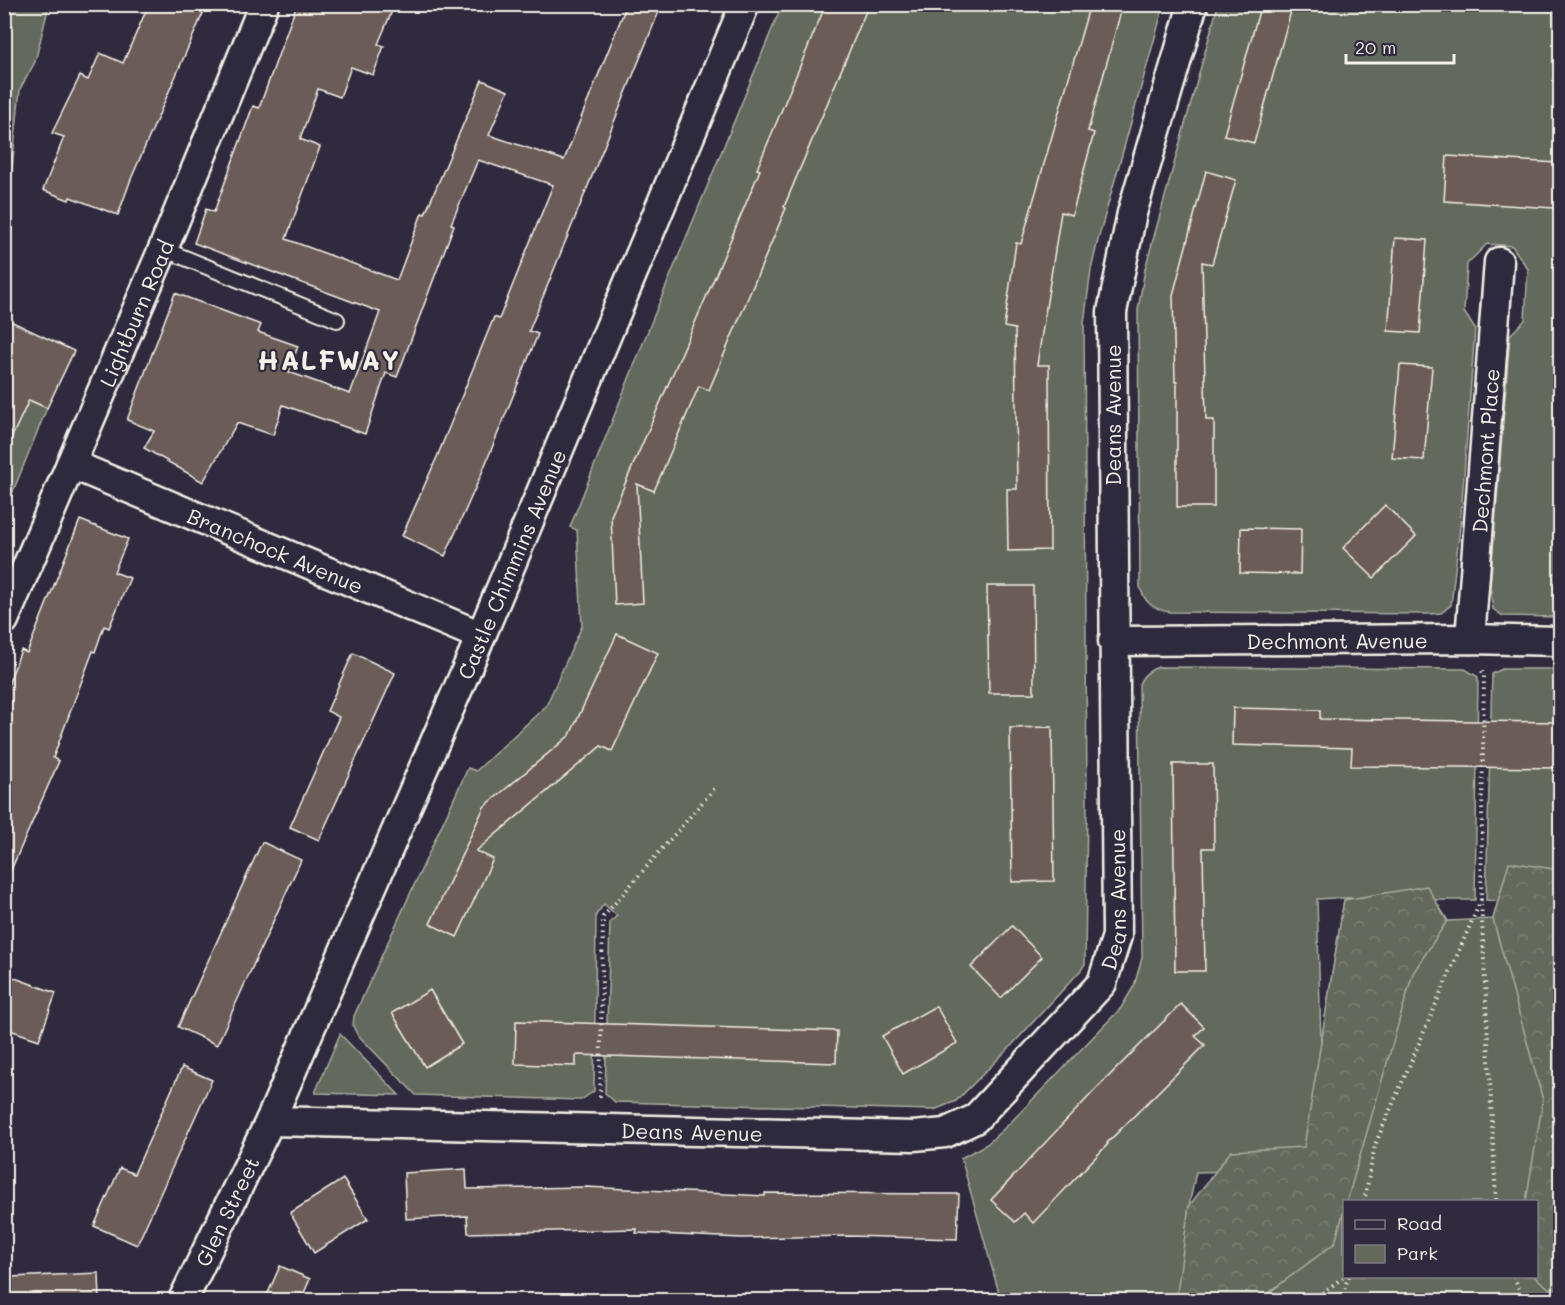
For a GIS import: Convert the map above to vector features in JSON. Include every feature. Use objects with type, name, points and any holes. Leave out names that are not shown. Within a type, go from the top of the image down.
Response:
[{"type":"street","name":"Lightburn Road","points":[[4,620],[163,249],[264,4]]},
{"type":"street","name":"Castle Chimmins Avenue","points":[[270,1120],[481,636],[745,4]]},
{"type":"street","name":"Deans Avenue","points":[[270,1120],[914,1136],[945,1133],[975,1119],[1102,984],[1117,936],[1112,312],[1132,213],[1193,4]]},
{"type":"street","name":"Dechmont Place","points":[[1470,639],[1499,262]]},
{"type":"street","name":"Branchock Avenue","points":[[71,464],[481,636]]},
{"type":"street","name":"Dechmont Avenue","points":[[1113,641],[1470,639],[1560,642]]},
{"type":"street","name":"Glen Street","points":[[183,1300],[270,1120]]},
{"type":"lane","points":[[163,249],[337,320]]},
{"type":"path","points":[[1470,639],[1484,675],[1481,900],[1496,1200]]},
{"type":"path","points":[[599,1127],[603,917],[714,789]]},
{"type":"path","points":[[1364,1200],[1375,1145],[1481,900]]},
{"type":"path","points":[[1313,1300],[1344,1278]]},
{"type":"path","points":[[1340,1300],[1346,1278]]},
{"type":"path","points":[[1515,1278],[1523,1300]]},
{"type":"green space","points":[[5,4],[49,5],[35,62],[20,89],[5,238]]},
{"type":"green space","points":[[782,5],[1164,5],[1098,240],[1091,270],[1084,323],[1087,804],[1085,964],[1011,1046],[956,1101],[934,1110],[615,1102],[605,1093],[610,922],[617,916],[604,904],[596,915],[594,1091],[581,1100],[416,1095],[357,1034],[353,1026],[354,1016],[468,768],[476,771],[546,706],[582,626],[577,530],[570,527]]},
{"type":"green space","points":[[1218,5],[1560,5],[1560,617],[1503,616],[1493,609],[1490,587],[1510,335],[1525,320],[1528,269],[1512,246],[1487,244],[1467,264],[1464,312],[1475,329],[1460,527],[1451,605],[1441,613],[1430,614],[1170,612],[1154,607],[1144,597],[1140,586],[1138,310],[1145,269]]},
{"type":"green space","points":[[29,400],[47,408],[5,511],[5,422],[20,419]]},
{"type":"green space","points":[[1159,667],[1465,669],[1478,677],[1475,900],[1435,900],[1448,921],[1493,919],[1498,901],[1486,900],[1492,674],[1502,669],[1560,669],[1560,1300],[1001,1300],[961,1158],[987,1144],[1009,1124],[1121,1008],[1134,986],[1142,958],[1139,685],[1149,671]],"holes":[[[1352,898],[1344,900],[1321,1043],[1317,899]],[[1282,1170],[1180,1275],[1196,1172]]]},
{"type":"green space","points":[[1509,862],[1560,870],[1560,1297],[1536,1278],[1538,1200],[1526,1200],[1543,1100],[1493,919]]},
{"type":"green space","points":[[1427,886],[1447,921],[1413,973],[1347,1200],[1343,1200],[1343,1214],[1335,1243],[1259,1300],[1176,1300],[1189,1206],[1231,1151],[1304,1147],[1344,900]]},
{"type":"green space","points":[[340,1034],[399,1095],[315,1093]]},
{"type":"building","points":[[149,4],[207,4],[131,179],[118,215],[70,197],[69,200],[43,190],[64,137],[52,133],[80,76],[88,80],[100,53],[123,63]]},
{"type":"building","points":[[297,4],[395,4],[378,44],[384,46],[373,75],[351,67],[340,97],[318,89],[300,139],[320,147],[286,239],[397,280],[422,213],[425,214],[482,80],[508,91],[489,135],[564,160],[627,4],[662,4],[529,331],[538,334],[481,475],[445,556],[402,536],[494,317],[499,319],[553,185],[478,160],[451,224],[454,225],[397,377],[386,373],[365,434],[283,405],[273,435],[237,423],[203,482],[144,448],[154,431],[127,420],[175,293],[261,325],[258,332],[298,346],[289,372],[350,394],[380,312],[194,243],[206,209],[214,212],[253,106],[259,108]]},
{"type":"building","points":[[826,4],[869,4],[709,390],[699,386],[654,491],[637,484],[643,603],[615,605],[611,516],[760,170],[757,169]]},
{"type":"building","points":[[1090,4],[1123,4],[1088,131],[1094,133],[1072,215],[1061,212],[1037,365],[1049,365],[1050,550],[1008,551],[1007,489],[1017,489],[1015,329],[1004,327],[1016,243],[1021,244]]},
{"type":"building","points":[[1261,4],[1293,4],[1254,143],[1224,135]]},
{"type":"building","points":[[1447,156],[1557,163],[1554,208],[1444,201]]},
{"type":"building","points":[[1206,171],[1236,180],[1212,264],[1202,262],[1206,420],[1214,420],[1214,507],[1177,507],[1177,382],[1175,382],[1173,295]]},
{"type":"building","points":[[1395,238],[1427,240],[1420,333],[1388,331]]},
{"type":"building","points":[[4,318],[74,351],[47,408],[29,400],[4,454]]},
{"type":"building","points":[[1400,365],[1432,367],[1424,460],[1392,458]]},
{"type":"building","points":[[1385,505],[1416,536],[1374,578],[1343,548]]},
{"type":"building","points":[[80,520],[128,539],[114,572],[130,578],[109,628],[104,626],[95,652],[93,651],[53,758],[59,761],[4,886],[4,696],[21,650],[27,653]]},
{"type":"building","points":[[1241,528],[1301,529],[1300,574],[1240,573]]},
{"type":"building","points":[[987,586],[1033,586],[1034,693],[989,693]]},
{"type":"building","points":[[617,634],[658,653],[612,751],[601,746],[476,851],[493,859],[457,937],[430,924],[484,807],[570,735]]},
{"type":"building","points":[[353,653],[395,673],[319,840],[290,827],[339,717],[327,711]]},
{"type":"building","points":[[1233,708],[1320,710],[1320,719],[1560,722],[1560,768],[1351,766],[1352,748],[1232,745]]},
{"type":"building","points":[[1052,727],[1054,881],[1012,882],[1010,728]]},
{"type":"building","points":[[1173,764],[1213,764],[1214,848],[1203,848],[1205,971],[1175,971]]},
{"type":"building","points":[[262,842],[301,860],[217,1045],[178,1027]]},
{"type":"building","points":[[1012,926],[1042,957],[1001,998],[971,967]]},
{"type":"building","points":[[4,974],[56,993],[39,1040],[4,1028]]},
{"type":"building","points":[[430,990],[462,1044],[425,1067],[392,1013]]},
{"type":"building","points":[[1181,1004],[1204,1027],[1195,1036],[1205,1045],[1107,1143],[1033,1223],[1024,1213],[1015,1222],[991,1200],[1096,1089]]},
{"type":"building","points":[[936,1006],[957,1043],[903,1074],[882,1036]]},
{"type":"building","points":[[516,1021],[837,1031],[836,1063],[576,1055],[576,1066],[515,1064]]},
{"type":"building","points":[[182,1067],[212,1080],[137,1245],[94,1226],[120,1168],[134,1174]]},
{"type":"building","points":[[466,1169],[467,1189],[586,1187],[765,1196],[765,1193],[959,1194],[957,1239],[849,1236],[741,1238],[636,1233],[637,1229],[468,1233],[467,1216],[406,1219],[404,1173]]},
{"type":"building","points":[[343,1179],[368,1219],[314,1253],[290,1213]]},
{"type":"building","points":[[280,1266],[310,1279],[301,1300],[265,1300]]},
{"type":"building","points":[[99,1273],[100,1300],[11,1300],[11,1277]]},
{"type":"district","name":"HALFWAY","points":[[329,359]]}]
